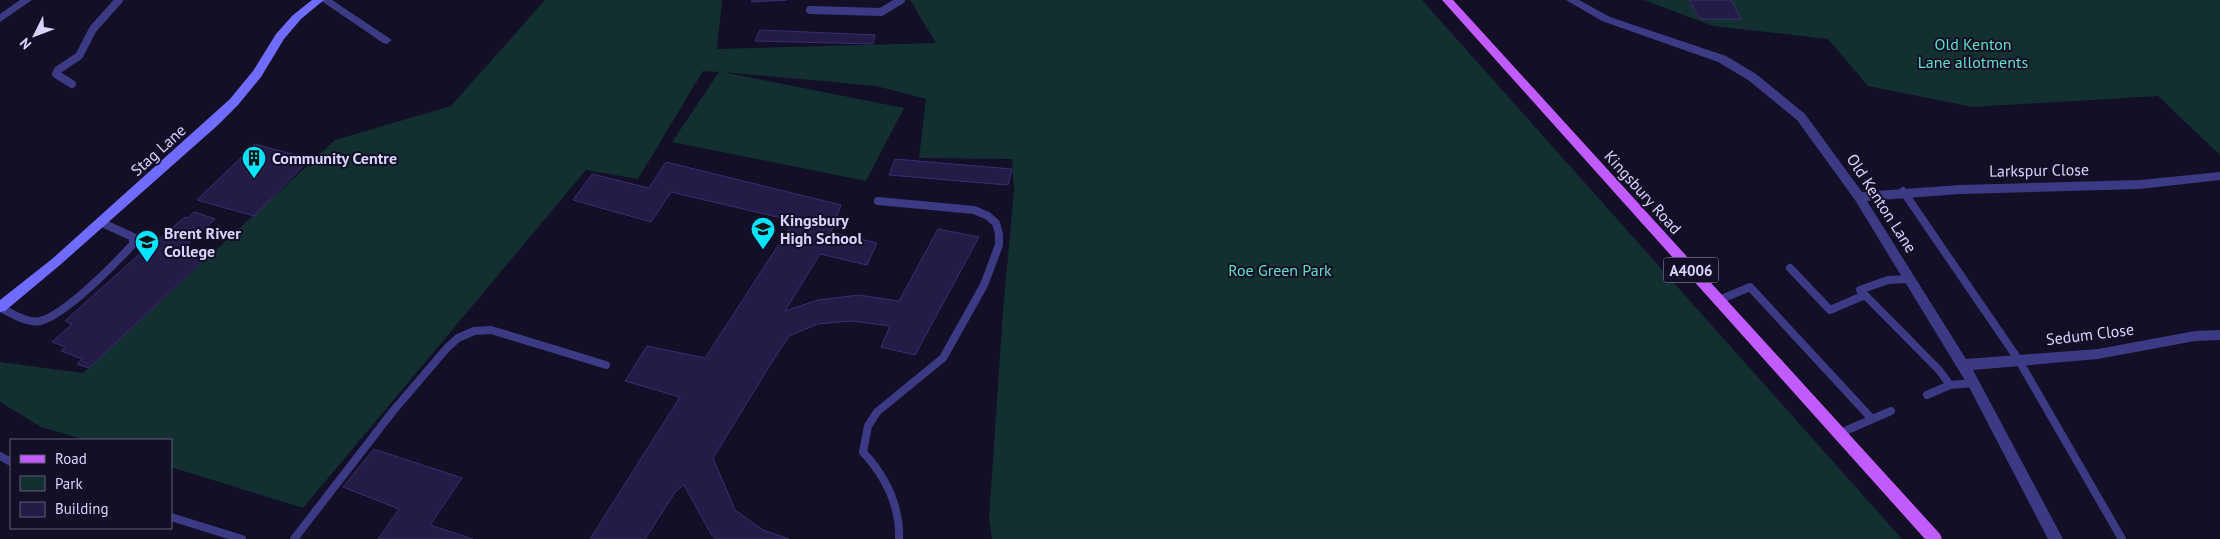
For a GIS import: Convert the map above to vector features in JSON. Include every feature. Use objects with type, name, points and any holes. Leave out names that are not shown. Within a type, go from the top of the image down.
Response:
[{"type":"main road","name":"Kingsbury Road","points":[[1447,0],[1934,539]]},
{"type":"street","points":[[0,19],[28,0]]},
{"type":"street","name":"Stag Lane","points":[[0,308],[56,262],[234,102],[257,74],[280,37],[297,17],[319,0]]},
{"type":"street","points":[[325,0],[387,40]]},
{"type":"street","name":"Old Kenton Lane","points":[[1571,0],[1606,19],[1722,59],[1752,77],[1801,117],[1859,197],[1974,383],[2056,539]]},
{"type":"street","name":"Larkspur Close","points":[[1859,197],[1903,191],[1968,188],[2131,185],[2220,176]]},
{"type":"street","name":"Sedum Close","points":[[1963,365],[2018,359],[2098,354],[2195,336],[2220,335]]},
{"type":"lane","points":[[72,84],[56,74],[58,70],[79,56],[93,29],[119,0]]},
{"type":"lane","points":[[810,10],[881,12],[901,0]]},
{"type":"lane","points":[[1903,191],[2018,359],[2122,539]]},
{"type":"lane","points":[[878,201],[974,210],[988,216],[996,223],[999,234],[999,245],[984,285],[943,358],[877,412],[868,426],[864,452],[875,464],[893,496],[899,539]]},
{"type":"lane","points":[[0,308],[27,320],[40,321],[58,313],[133,244],[133,237],[100,222]]},
{"type":"lane","points":[[1790,268],[1830,310],[1865,295]]},
{"type":"lane","points":[[1910,279],[1888,280],[1860,290],[1939,370],[1950,385]]},
{"type":"lane","points":[[1718,300],[1750,287],[1872,419]]},
{"type":"lane","points":[[294,539],[393,412],[447,348],[458,338],[474,331],[492,330],[606,365]]},
{"type":"lane","points":[[1927,395],[1950,385],[1974,383]]},
{"type":"lane","points":[[1838,434],[1891,411]]},
{"type":"lane","points":[[172,517],[242,539]]},
{"type":"green space","name":"Roe Green Park","points":[[545,0],[722,0],[717,49],[936,43],[910,0],[1422,0],[1902,539],[992,539],[989,519],[1003,311],[1014,190],[1012,159],[919,158],[926,99],[876,86],[723,72],[904,108],[866,181],[672,142],[719,72],[703,71],[638,179],[586,170],[303,508],[172,467],[172,439],[82,439],[41,427],[0,402],[0,362],[83,373],[335,140],[451,106]]},
{"type":"green space","name":"Old Kenton Lane allotments","points":[[1644,0],[2220,0],[2220,155],[2158,96],[1973,107],[1868,86],[1828,39],[1713,26]]},
{"type":"building","points":[[752,0],[787,0],[751,2]]},
{"type":"building","points":[[1689,0],[1731,0],[1741,19],[1700,19]]},
{"type":"building","points":[[760,30],[875,35],[873,44],[755,41]]},
{"type":"building","name":"Community Centre","points":[[255,144],[310,159],[254,216],[197,200]]},
{"type":"building","points":[[895,159],[1012,169],[1008,185],[889,175]]},
{"type":"building","points":[[666,162],[841,205],[831,232],[877,243],[867,265],[820,254],[785,311],[818,300],[859,295],[899,301],[938,229],[979,237],[915,355],[881,347],[890,326],[851,321],[818,324],[789,336],[772,362],[713,458],[735,510],[763,530],[789,539],[716,539],[711,534],[684,485],[676,491],[645,539],[590,539],[680,397],[625,381],[647,346],[705,358],[794,221],[671,192],[651,222],[573,200],[592,174],[649,188]]},
{"type":"building","points":[[194,212],[215,219],[175,255],[186,259],[193,252],[207,257],[89,368],[77,364],[82,359],[61,351],[66,347],[52,342],[72,324],[65,321],[155,240],[157,241],[185,217],[188,218]]},
{"type":"building","points":[[374,449],[462,478],[430,525],[473,539],[378,539],[399,509],[343,487]]},
{"type":"place","name":"Community Centre","points":[[254,179]]},
{"type":"place","name":"Kingsbury High School","points":[[763,250]]},
{"type":"place","name":"Brent River College","points":[[147,263]]}]
